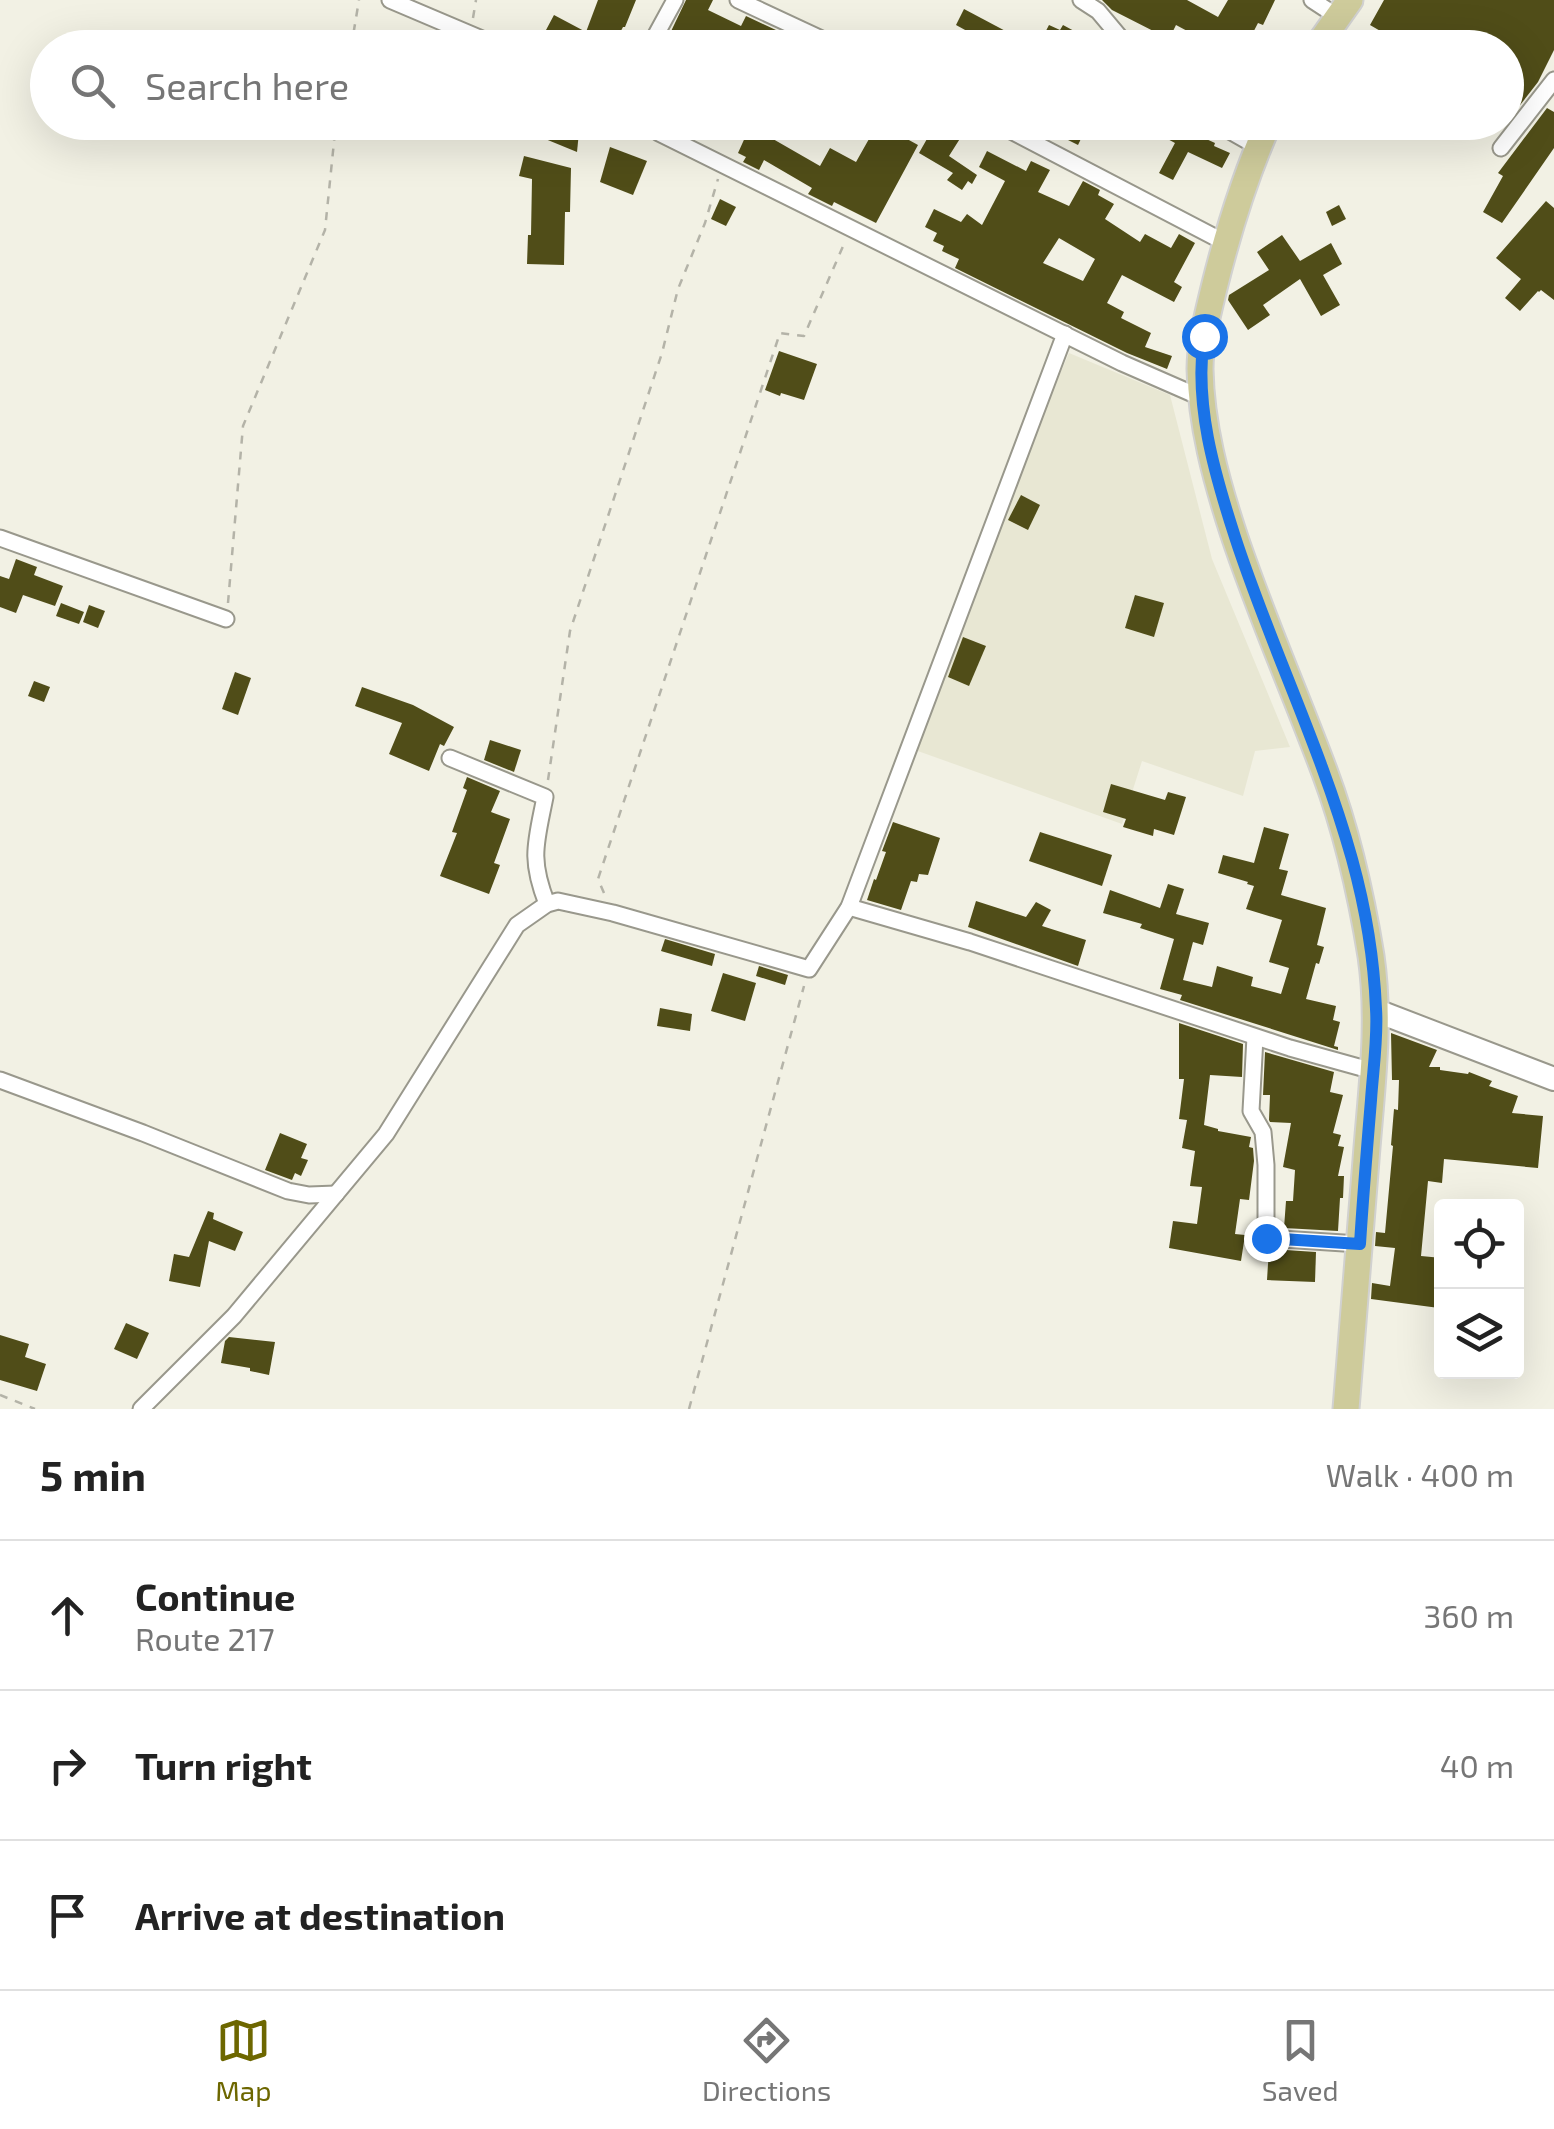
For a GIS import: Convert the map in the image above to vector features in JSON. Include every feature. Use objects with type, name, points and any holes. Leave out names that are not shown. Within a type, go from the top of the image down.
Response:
[{"type":"main road","points":[[1329,30],[1344,8]]},
{"type":"main road","points":[[1261,140],[1226,242],[1210,305],[1200,364],[1202,398],[1215,468],[1241,556],[1326,776],[1352,862],[1372,960],[1377,1011],[1346,1409]]},
{"type":"street","points":[[390,0],[461,30]]},
{"type":"street","points":[[659,30],[675,0]]},
{"type":"street","points":[[738,0],[802,30]]},
{"type":"street","points":[[1081,0],[1116,30]]},
{"type":"street","points":[[1312,0],[1344,8]]},
{"type":"street","points":[[1524,121],[1551,90]]},
{"type":"street","points":[[672,140],[1122,363],[1202,398]]},
{"type":"street","points":[[1029,140],[1226,242]]},
{"type":"street","points":[[1246,140],[1258,147]]},
{"type":"street","points":[[1501,148],[1508,140]]},
{"type":"street","points":[[141,1409],[234,1316],[386,1134],[516,926],[546,904],[558,901],[613,913],[809,968],[849,907],[1065,334]]},
{"type":"street","points":[[0,538],[226,619]]},
{"type":"street","points":[[450,758],[546,797],[534,862],[546,904]]},
{"type":"street","points":[[849,907],[970,942],[1255,1037],[1373,1070]]},
{"type":"street","points":[[1377,1011],[1554,1079]]},
{"type":"street","points":[[1255,1037],[1251,1110],[1263,1132],[1266,1238],[1360,1244]]},
{"type":"street","points":[[0,1080],[288,1191],[336,1194]]},
{"type":"path","points":[[354,30],[360,0]]},
{"type":"path","points":[[226,619],[244,426],[325,230],[334,140]]},
{"type":"path","points":[[546,797],[570,631],[662,353],[678,289],[705,223],[723,164]]},
{"type":"path","points":[[613,913],[598,879],[780,333],[804,336],[851,228]]},
{"type":"path","points":[[688,1409],[809,968]]},
{"type":"path","points":[[0,1395],[35,1409]]},
{"type":"shaded area","points":[[1069,353],[1170,395],[1212,559],[1290,747],[1255,751],[1243,796],[1142,761],[1122,824],[915,750],[1010,489]]},
{"type":"building","points":[[598,0],[636,0],[621,30],[587,30]]},
{"type":"building","points":[[686,0],[713,0],[708,10],[741,26],[746,16],[776,30],[672,30]]},
{"type":"building","points":[[1102,0],[1187,0],[1218,17],[1228,0],[1275,0],[1263,25],[1258,23],[1254,30],[1185,30],[1176,25],[1174,30],[1151,30],[1112,10]]},
{"type":"building","points":[[1384,0],[1554,0],[1554,50],[1524,100],[1524,30],[1379,30],[1370,25]]},
{"type":"building","points":[[964,9],[1004,30],[965,30],[956,25]]},
{"type":"building","points":[[554,15],[582,30],[546,30]]},
{"type":"building","points":[[1547,108],[1554,112],[1554,148],[1502,223],[1483,212],[1503,176],[1498,173]]},
{"type":"building","points":[[548,140],[578,140],[577,152]]},
{"type":"building","points":[[744,140],[775,140],[820,166],[830,148],[856,162],[868,140],[909,140],[918,145],[876,223],[808,194],[812,188],[764,160],[759,170],[743,162],[746,157],[738,153]]},
{"type":"building","points":[[926,140],[959,140],[949,156],[977,175],[962,190],[947,180],[953,173],[919,153]]},
{"type":"building","points":[[1169,140],[1208,140],[1230,153],[1222,168],[1188,152],[1173,180],[1159,173],[1175,143]]},
{"type":"building","points":[[610,147],[647,161],[633,195],[600,182]]},
{"type":"building","points":[[987,151],[1026,171],[1031,161],[1050,170],[1038,192],[1069,206],[1083,181],[1114,204],[1105,219],[1140,242],[1145,234],[1171,248],[1179,234],[1195,243],[1174,282],[1182,287],[1174,302],[1122,275],[1107,303],[1124,312],[1121,318],[1151,333],[1145,347],[1172,356],[1167,369],[955,268],[959,259],[942,251],[944,246],[933,241],[937,233],[925,227],[934,209],[961,222],[967,214],[982,225],[1005,181],[979,167]],"holes":[[[1059,238],[1095,259],[1083,281],[1043,263]]]},
{"type":"building","points":[[524,156],[571,168],[564,265],[527,264],[532,179],[519,176]]},
{"type":"building","points":[[720,199],[736,207],[726,226],[711,219]]},
{"type":"building","points":[[1546,201],[1554,208],[1554,300],[1541,290],[1520,311],[1505,298],[1521,279],[1496,258]]},
{"type":"building","points":[[1339,205],[1346,219],[1332,226],[1326,212]]},
{"type":"building","points":[[1282,235],[1300,261],[1331,243],[1342,264],[1323,275],[1340,305],[1321,316],[1300,279],[1263,305],[1270,315],[1248,330],[1228,300],[1229,295],[1269,270],[1257,252]]},
{"type":"building","points":[[779,351],[817,364],[804,400],[765,390]]},
{"type":"building","points":[[1021,495],[1040,505],[1028,530],[1008,520]]},
{"type":"building","points":[[16,559],[37,567],[34,575],[63,586],[55,606],[23,595],[16,613],[0,607],[0,576],[9,579]]},
{"type":"building","points":[[1135,595],[1164,603],[1154,637],[1125,628]]},
{"type":"building","points":[[61,603],[84,612],[79,624],[56,616]]},
{"type":"building","points":[[89,605],[105,611],[98,628],[83,622]]},
{"type":"building","points":[[963,637],[986,646],[969,686],[948,677]]},
{"type":"building","points":[[235,672],[251,678],[238,715],[222,709]]},
{"type":"building","points":[[34,681],[50,687],[44,702],[28,696]]},
{"type":"building","points":[[362,687],[413,705],[454,727],[444,746],[440,744],[429,771],[389,754],[402,723],[355,706]]},
{"type":"building","points":[[490,740],[521,750],[514,772],[484,760]]},
{"type":"building","points":[[467,777],[500,791],[491,812],[510,819],[494,863],[500,865],[489,894],[440,876],[457,833],[452,832],[467,790],[463,788]]},
{"type":"building","points":[[1111,784],[1165,800],[1168,792],[1186,797],[1174,835],[1154,829],[1153,836],[1123,827],[1126,819],[1103,812]]},
{"type":"building","points":[[893,822],[940,838],[928,875],[919,874],[917,882],[911,881],[901,910],[867,900]]},
{"type":"building","points":[[1264,827],[1289,834],[1279,869],[1288,871],[1281,895],[1326,908],[1317,945],[1324,947],[1306,999],[1336,1006],[1333,1020],[1340,1022],[1334,1046],[1338,1050],[1180,1000],[1182,995],[1160,989],[1174,939],[1140,928],[1142,924],[1103,913],[1110,890],[1160,908],[1168,884],[1184,889],[1176,914],[1209,923],[1203,945],[1193,942],[1183,980],[1212,987],[1217,966],[1253,977],[1251,986],[1281,994],[1289,968],[1269,962],[1282,920],[1246,909],[1254,886],[1218,873],[1223,855],[1254,863]]},
{"type":"building","points":[[1040,832],[1112,855],[1102,886],[1029,861]]},
{"type":"building","points":[[976,901],[1026,917],[1036,902],[1051,910],[1042,926],[1086,940],[1078,966],[968,927]]},
{"type":"building","points":[[665,939],[715,954],[712,966],[661,951]]},
{"type":"building","points":[[759,966],[788,975],[785,985],[756,976]]},
{"type":"building","points":[[723,973],[756,983],[745,1021],[711,1011]]},
{"type":"building","points":[[660,1008],[692,1014],[690,1031],[657,1026]]},
{"type":"building","points":[[1179,1023],[1243,1044],[1242,1077],[1210,1075],[1204,1125],[1251,1137],[1249,1147],[1253,1148],[1254,1161],[1249,1200],[1240,1199],[1235,1234],[1245,1235],[1241,1261],[1169,1248],[1173,1221],[1197,1224],[1202,1187],[1190,1186],[1195,1151],[1182,1148],[1187,1120],[1179,1119],[1184,1079],[1179,1079]]},
{"type":"building","points":[[1391,1033],[1437,1050],[1429,1067],[1469,1072],[1492,1081],[1489,1086],[1518,1096],[1512,1113],[1543,1116],[1538,1168],[1444,1159],[1442,1183],[1428,1181],[1421,1256],[1434,1257],[1434,1307],[1371,1299],[1372,1283],[1390,1286],[1395,1248],[1375,1246],[1376,1232],[1385,1233],[1394,1109],[1398,1110],[1399,1080],[1392,1080]]},
{"type":"building","points":[[1265,1052],[1334,1072],[1330,1092],[1343,1095],[1333,1133],[1341,1135],[1338,1146],[1344,1147],[1338,1176],[1344,1176],[1338,1231],[1284,1228],[1286,1201],[1293,1201],[1295,1170],[1283,1167],[1291,1123],[1269,1120],[1270,1095],[1263,1095]]},
{"type":"building","points":[[280,1133],[307,1144],[301,1158],[308,1160],[301,1176],[295,1173],[292,1180],[265,1170]]},
{"type":"building","points":[[208,1211],[214,1213],[213,1219],[243,1232],[235,1251],[209,1241],[200,1287],[169,1281],[174,1254],[189,1257]]},
{"type":"building","points":[[1269,1249],[1316,1252],[1315,1282],[1267,1280]]},
{"type":"building","points":[[126,1323],[149,1333],[137,1359],[114,1349]]},
{"type":"building","points":[[0,1335],[29,1344],[25,1357],[46,1364],[37,1391],[0,1380]]},
{"type":"building","points":[[229,1337],[275,1342],[269,1375],[221,1363]]},
{"type":"route","points":[[1204,336],[1200,364],[1204,420],[1223,500],[1258,606],[1338,815],[1364,918],[1377,1011],[1360,1244],[1266,1238]]}]
